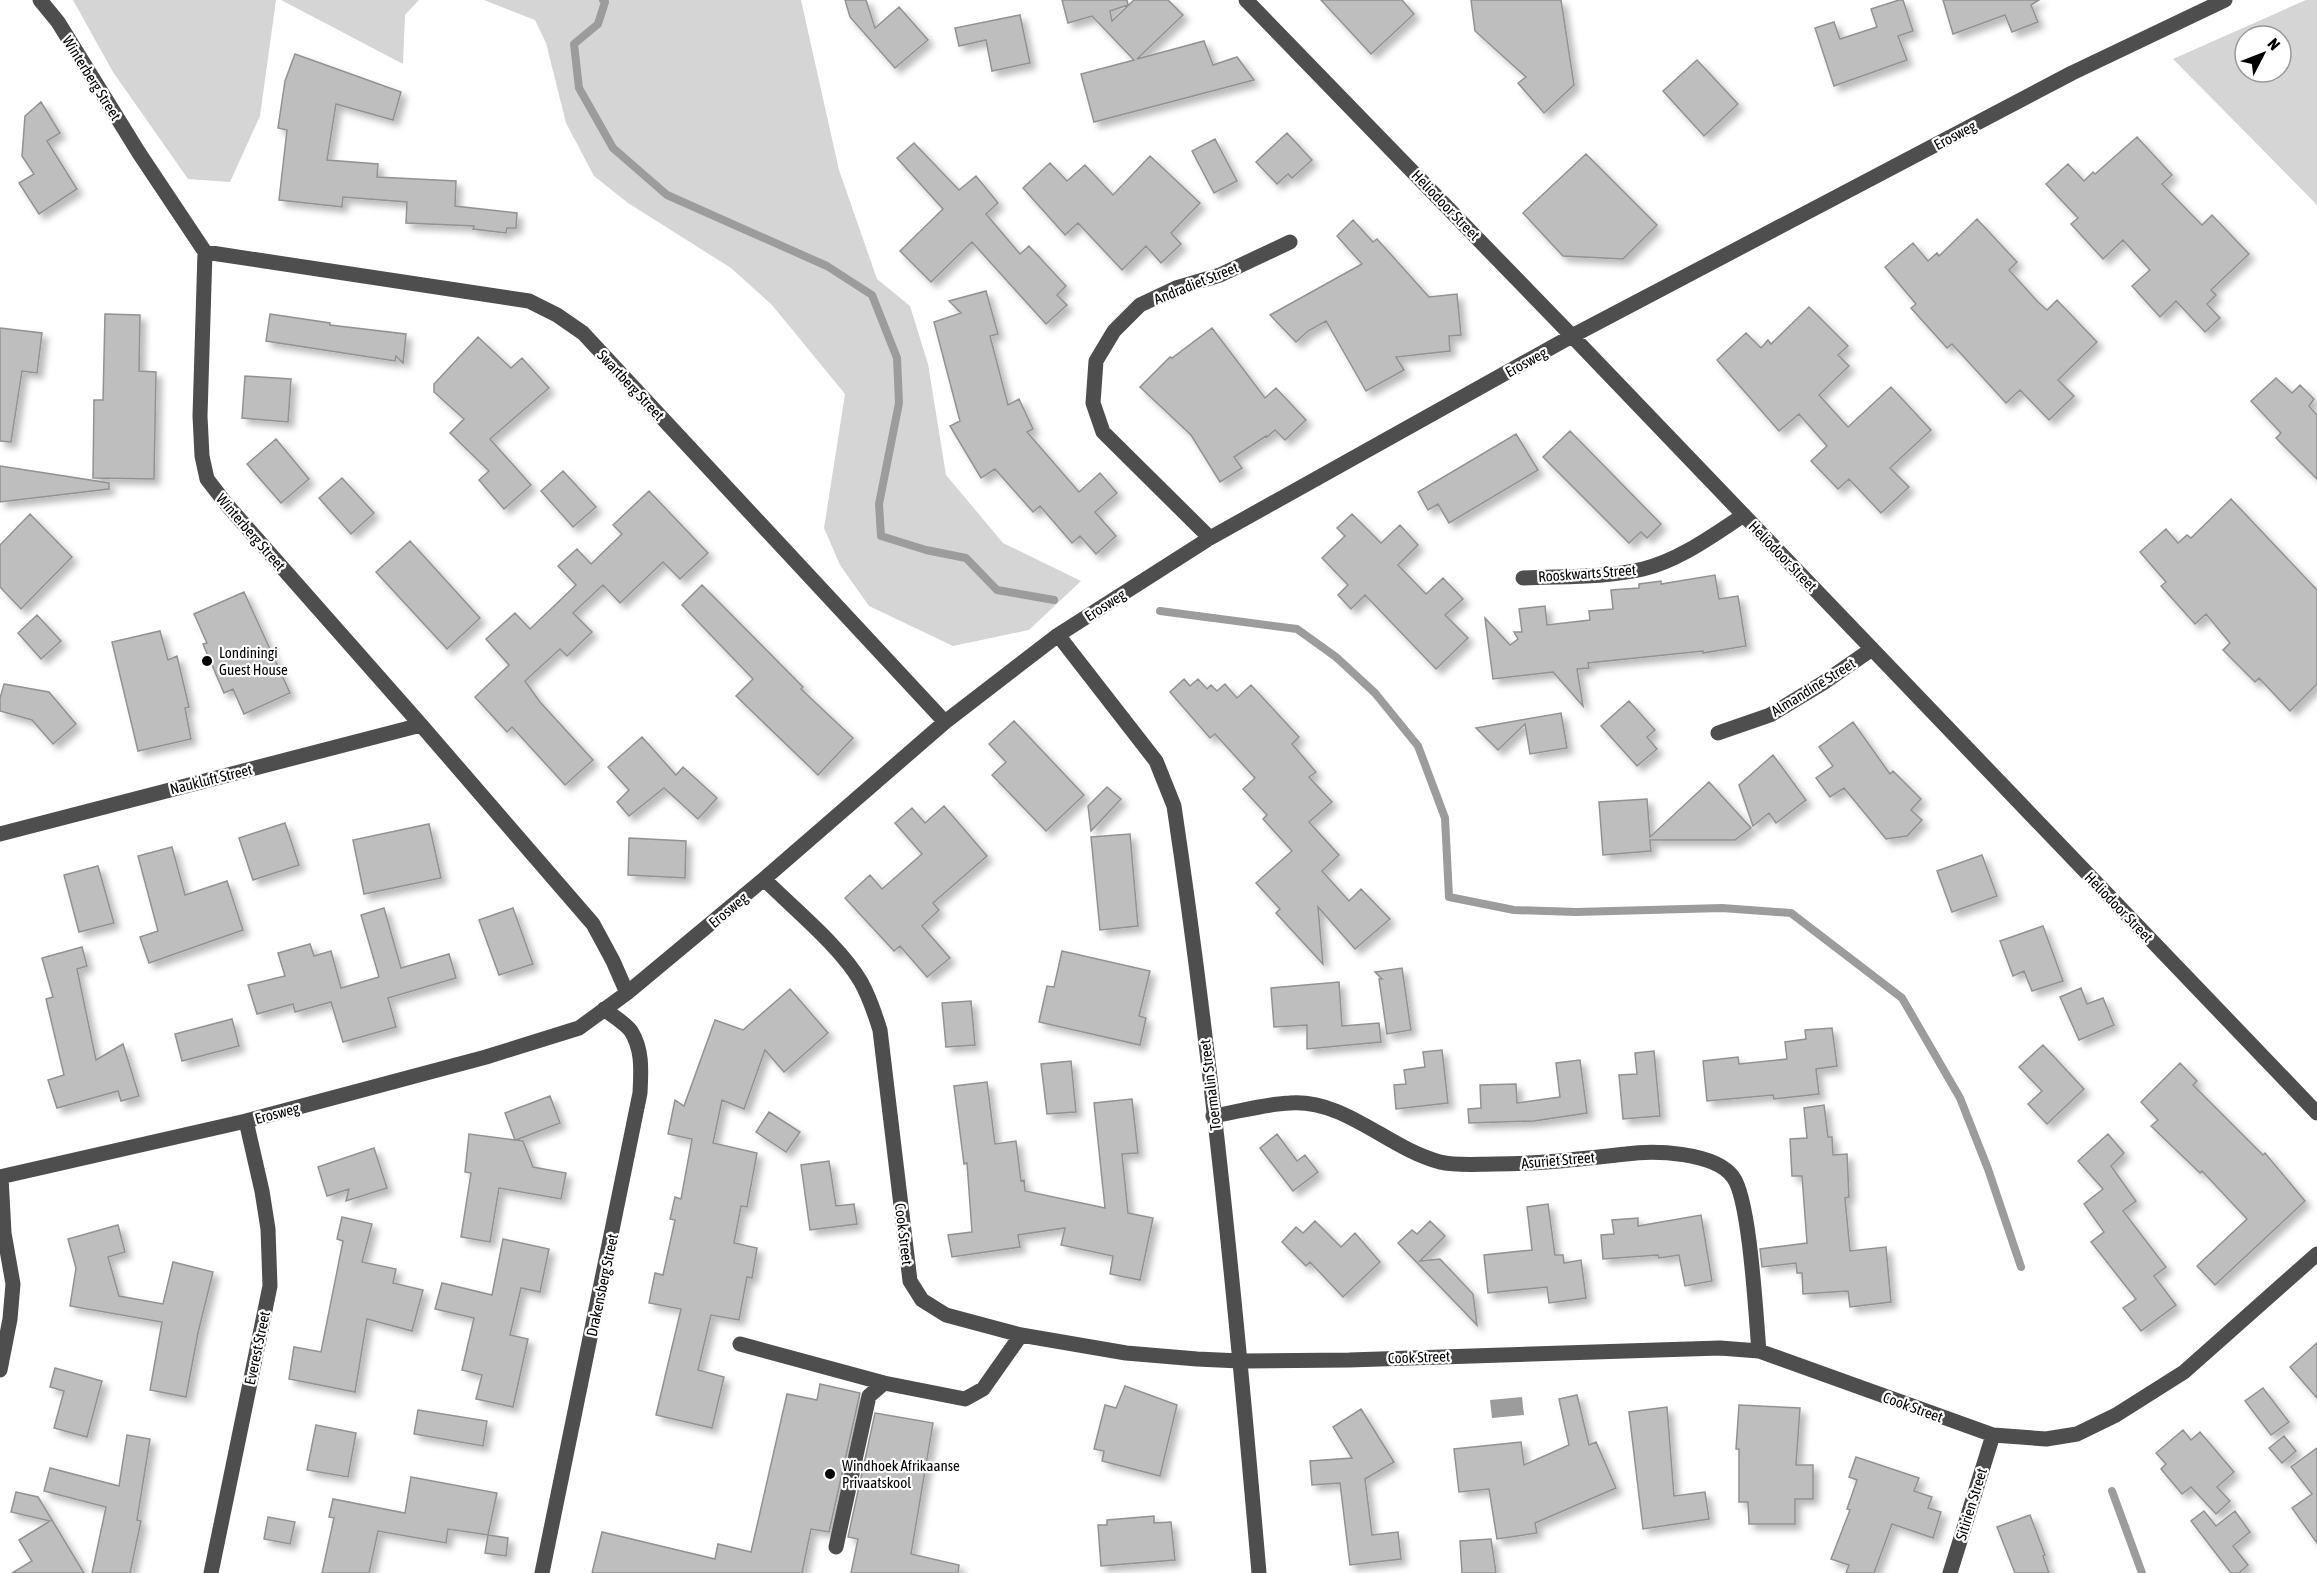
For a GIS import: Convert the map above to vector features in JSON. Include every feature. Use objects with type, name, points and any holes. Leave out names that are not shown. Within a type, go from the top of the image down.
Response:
[{"type":"street","name":"Winterberg Street","points":[[40,0],[58,22],[139,153],[205,252],[200,416],[202,456],[207,479],[593,924],[627,993]]},
{"type":"street","name":"Heliodoor Street","points":[[1246,0],[1572,336],[2317,1113]]},
{"type":"street","name":"Erosweg","points":[[0,1177],[246,1121],[579,1028],[627,993],[764,879],[945,722],[1058,635],[1210,538],[1572,336],[2072,73],[2225,0]]},
{"type":"street","name":"Andradiet Street","points":[[1210,538],[1103,432],[1093,403],[1096,361],[1114,331],[1140,305],[1176,288],[1220,275],[1290,242]]},
{"type":"street","name":"Swartberg Street","points":[[205,252],[528,301],[557,315],[583,333],[945,722]]},
{"type":"street","name":"Rooskwarts Street","points":[[1523,578],[1606,574],[1644,569],[1683,553],[1744,515]]},
{"type":"street","name":"Toermalin Street","points":[[1058,635],[1128,722],[1156,761],[1174,806],[1214,1116],[1240,1361],[1259,1573]]},
{"type":"street","name":"Almandine Street","points":[[1718,733],[1770,714],[1823,683],[1872,649]]},
{"type":"street","name":"Naukluft Street","points":[[0,834],[421,725]]},
{"type":"street","name":"Cook Street","points":[[764,879],[844,958],[871,1002],[880,1030],[910,1281],[922,1300],[946,1315],[1021,1335],[1126,1353],[1240,1361],[1709,1348],[1759,1352],[1993,1435],[2046,1439],[2077,1434],[2116,1415],[2184,1372],[2317,1254]]},
{"type":"street","name":"Drakensberg Street","points":[[542,1573],[640,1093],[639,1049],[630,1029],[604,1009]]},
{"type":"street","name":"Asuriet Street","points":[[1214,1116],[1291,1102],[1320,1107],[1340,1113],[1413,1154],[1443,1162],[1541,1164],[1638,1152],[1681,1153],[1716,1164],[1733,1177],[1744,1204],[1759,1352]]},
{"type":"street","name":"Everest Street","points":[[211,1573],[270,1286],[268,1228],[246,1121]]},
{"type":"street","points":[[0,1177],[4,1233],[13,1284],[10,1319],[0,1370]]},
{"type":"street","points":[[740,1344],[884,1383],[964,1399],[983,1389],[1021,1335]]},
{"type":"street","points":[[836,1547],[869,1396],[884,1383]]},
{"type":"street","name":"Sitirien Street","points":[[1950,1573],[1993,1435]]},
{"type":"shaded area","points":[[73,0],[276,0],[260,116],[230,182],[188,179],[113,72]]},
{"type":"shaded area","points":[[281,0],[419,0],[405,15],[403,64]]},
{"type":"shaded area","points":[[484,0],[801,0],[839,170],[877,279],[910,306],[928,364],[946,475],[1003,543],[1081,581],[1029,630],[953,646],[869,606],[840,565],[824,528],[845,394],[772,305],[731,268],[628,203],[594,176],[566,123],[546,43],[535,20]]},
{"type":"shaded area","points":[[2306,0],[2317,0],[2317,205],[2173,59],[2233,32],[2233,84],[2293,84],[2293,24],[2252,24]]},
{"type":"shaded area","points":[[1522,1397],[1524,1415],[1492,1418],[1490,1400]]},
{"type":"building","points":[[845,0],[866,0],[875,28],[899,7],[928,40],[895,68],[850,17]]},
{"type":"building","points":[[1062,0],[1127,0],[1128,5],[1110,11],[1112,21],[1134,0],[1168,0],[1183,15],[1137,59],[1204,41],[1213,65],[1237,57],[1254,80],[1094,122],[1081,74],[1134,60],[1092,16],[1068,23]]},
{"type":"building","points":[[1321,0],[1402,0],[1414,14],[1371,54]]},
{"type":"building","points":[[1471,0],[1561,0],[1574,85],[1544,113],[1518,83],[1526,77],[1475,31]]},
{"type":"building","points":[[1903,0],[1913,31],[1898,36],[1907,60],[1834,86],[1815,28],[1834,22],[1840,39],[1877,27],[1871,9]]},
{"type":"building","points":[[1943,0],[2039,0],[2031,5],[2038,22],[2012,32],[2005,15],[1953,34]]},
{"type":"building","points":[[1020,15],[1030,63],[992,71],[986,40],[959,46],[955,28]]},
{"type":"building","points":[[295,54],[401,92],[393,120],[336,104],[327,160],[378,164],[377,177],[456,181],[455,206],[517,213],[516,228],[507,228],[506,233],[473,229],[474,226],[406,223],[407,202],[343,197],[342,207],[279,200],[287,130],[278,128],[285,81]]},
{"type":"building","points":[[1697,60],[1738,104],[1704,136],[1663,91]]},
{"type":"building","points":[[41,102],[60,133],[47,141],[77,189],[39,214],[19,183],[34,174],[22,156],[25,116]]},
{"type":"building","points":[[1287,133],[1312,160],[1292,178],[1288,174],[1277,184],[1256,162]]},
{"type":"building","points":[[2137,137],[2172,175],[2162,184],[2202,225],[2212,215],[2249,254],[2211,290],[2216,295],[2207,304],[2220,318],[2205,332],[2176,301],[2160,317],[2132,286],[2150,270],[2123,240],[2103,259],[2071,224],[2078,218],[2046,184],[2068,164],[2084,181]]},
{"type":"building","points":[[1215,139],[1237,181],[1214,193],[1192,151]]},
{"type":"building","points":[[914,143],[959,190],[976,176],[998,203],[986,214],[1020,254],[1029,246],[1066,286],[1057,295],[1067,305],[1046,324],[972,242],[931,282],[900,251],[943,209],[897,158]]},
{"type":"building","points":[[1586,154],[1657,225],[1623,259],[1563,256],[1523,213]]},
{"type":"building","points":[[1150,156],[1200,203],[1171,233],[1181,244],[1161,263],[1146,246],[1122,270],[1078,223],[1065,235],[1023,188],[1050,163],[1067,181],[1085,165],[1113,195]]},
{"type":"building","points":[[1977,219],[2017,262],[2009,270],[2038,302],[2047,310],[2057,300],[2097,342],[2058,380],[2074,396],[2049,420],[2020,390],[2006,403],[1952,344],[1947,348],[1911,308],[1916,304],[1885,267],[1913,243],[1928,261],[1937,253],[1939,256]]},
{"type":"building","points":[[1353,220],[1373,242],[1377,239],[1429,297],[1457,294],[1461,335],[1449,336],[1450,351],[1396,357],[1404,370],[1366,391],[1326,321],[1308,331],[1296,342],[1270,315],[1362,264],[1337,236]]},
{"type":"building","points":[[986,291],[998,334],[990,336],[1008,405],[1019,399],[1033,429],[1027,432],[1079,492],[1100,473],[1117,493],[1095,512],[1116,536],[1096,554],[1080,536],[1072,543],[1040,506],[1033,512],[995,469],[981,478],[950,426],[960,421],[934,322],[961,313],[949,301]]},
{"type":"building","points":[[1809,307],[1848,346],[1838,355],[1849,366],[1819,395],[1848,427],[1891,387],[1931,430],[1890,468],[1909,487],[1881,513],[1849,479],[1838,489],[1811,461],[1827,446],[1799,414],[1779,431],[1717,360],[1746,333],[1761,348],[1768,340],[1771,344]]},
{"type":"building","points":[[105,314],[140,315],[139,371],[156,372],[154,479],[93,478],[94,400],[103,400]]},
{"type":"building","points":[[270,314],[330,323],[330,325],[406,334],[403,363],[396,356],[395,361],[266,341]]},
{"type":"building","points":[[0,328],[42,333],[37,373],[22,371],[11,442],[0,441]]},
{"type":"building","points":[[1212,328],[1265,398],[1276,388],[1306,420],[1285,440],[1275,430],[1234,457],[1242,468],[1220,482],[1191,435],[1140,387],[1170,357],[1172,358]]},
{"type":"building","points":[[478,337],[511,368],[522,358],[549,388],[490,439],[531,485],[504,509],[479,480],[489,471],[450,433],[464,419],[434,392],[434,384]]},
{"type":"building","points":[[245,376],[291,379],[288,422],[242,418]]},
{"type":"building","points":[[2276,378],[2292,393],[2300,385],[2314,399],[2309,406],[2317,415],[2317,479],[2276,438],[2281,433],[2251,401]]},
{"type":"building","points":[[1570,431],[1661,524],[1647,538],[1641,532],[1629,543],[1543,457]]},
{"type":"building","points":[[1516,434],[1538,470],[1449,523],[1438,504],[1428,510],[1418,492]]},
{"type":"building","points":[[276,439],[309,479],[281,503],[247,464]]},
{"type":"building","points":[[0,466],[109,483],[109,489],[0,502]]},
{"type":"building","points":[[563,471],[596,507],[573,527],[541,491]]},
{"type":"building","points":[[342,478],[374,513],[351,534],[319,498]]},
{"type":"building","points":[[649,491],[708,553],[680,579],[663,562],[620,603],[603,585],[573,613],[592,632],[567,656],[560,649],[525,681],[540,702],[593,760],[565,785],[512,727],[507,732],[475,697],[509,665],[486,639],[515,613],[530,629],[576,585],[558,566],[577,549],[591,564],[622,534],[613,525]]},
{"type":"building","points":[[2231,499],[2317,590],[2317,684],[2290,711],[2259,678],[2255,682],[2223,650],[2230,643],[2206,614],[2195,624],[2161,586],[2166,582],[2140,552],[2166,529],[2178,543],[2187,535],[2191,538]]},
{"type":"building","points":[[30,514],[72,557],[21,609],[0,587],[0,545]]},
{"type":"building","points":[[1352,514],[1381,543],[1400,525],[1418,545],[1398,565],[1426,594],[1443,578],[1463,599],[1445,615],[1468,638],[1436,669],[1365,595],[1351,609],[1338,595],[1348,585],[1322,558],[1345,536],[1337,528]]},
{"type":"building","points":[[410,541],[480,618],[447,649],[376,572]]},
{"type":"building","points":[[1715,575],[1719,599],[1738,596],[1746,646],[1703,653],[1703,651],[1588,663],[1589,668],[1577,669],[1583,706],[1553,672],[1493,679],[1485,618],[1510,645],[1518,639],[1514,632],[1522,632],[1519,609],[1545,606],[1547,625],[1590,620],[1589,611],[1613,609],[1611,590],[1639,588],[1639,584],[1661,581],[1661,584]]},
{"type":"building","points":[[702,585],[803,687],[801,689],[853,738],[818,775],[736,696],[753,679],[682,605]]},
{"type":"building","points":[[244,592],[290,693],[244,714],[233,689],[224,693],[203,644],[207,643],[194,614]]},
{"type":"building","points":[[37,615],[61,641],[41,659],[18,633]]},
{"type":"building","points":[[160,631],[168,660],[177,656],[189,707],[185,708],[191,739],[138,751],[112,642]]},
{"type":"building","points":[[1184,679],[1190,686],[1198,679],[1207,689],[1211,685],[1217,691],[1225,684],[1237,698],[1251,685],[1299,737],[1292,744],[1316,772],[1309,777],[1332,802],[1309,822],[1339,855],[1322,871],[1349,901],[1361,889],[1390,919],[1355,949],[1318,907],[1323,964],[1276,913],[1280,909],[1256,883],[1292,851],[1263,819],[1267,815],[1243,789],[1255,778],[1215,734],[1210,738],[1170,692]]},
{"type":"building","points":[[4,684],[49,692],[76,724],[53,744],[32,720],[0,711],[0,698]]},
{"type":"building","points":[[1629,701],[1655,730],[1647,737],[1657,749],[1637,766],[1601,726]]},
{"type":"building","points":[[1561,713],[1567,748],[1530,754],[1525,724],[1498,750],[1476,728]]},
{"type":"building","points":[[1014,721],[1084,795],[1046,831],[992,775],[1006,762],[989,744]]},
{"type":"building","points":[[1853,722],[1890,774],[1893,771],[1921,799],[1911,810],[1922,820],[1907,836],[1886,839],[1844,788],[1830,797],[1816,778],[1833,766],[1819,747]]},
{"type":"building","points":[[642,737],[676,775],[683,767],[717,798],[698,819],[664,788],[629,816],[617,802],[629,790],[608,767]]},
{"type":"building","points":[[1773,755],[1806,800],[1776,823],[1769,813],[1753,826],[1739,785]]},
{"type":"building","points":[[1709,782],[1751,828],[1735,840],[1650,840],[1651,851],[1603,855],[1599,802],[1647,799],[1650,837]]},
{"type":"building","points":[[1107,787],[1121,799],[1091,831],[1088,806]]},
{"type":"building","points":[[944,806],[987,856],[933,903],[939,910],[922,926],[950,958],[927,977],[900,946],[894,951],[845,898],[870,875],[882,889],[922,854],[895,823],[912,808],[925,823]]},
{"type":"building","points":[[285,823],[299,865],[253,880],[239,838]]},
{"type":"building","points":[[429,824],[441,878],[364,894],[353,840]]},
{"type":"building","points":[[1130,834],[1138,926],[1100,930],[1091,837]]},
{"type":"building","points":[[629,838],[686,841],[685,878],[628,875]]},
{"type":"building","points":[[172,847],[185,895],[227,881],[243,930],[149,963],[140,937],[158,931],[138,856]]},
{"type":"building","points":[[1982,855],[1997,896],[1952,912],[1937,871]]},
{"type":"building","points":[[98,866],[114,923],[79,932],[64,875]]},
{"type":"building","points":[[384,908],[401,968],[449,954],[456,978],[388,998],[396,1027],[343,1042],[331,1002],[295,1012],[293,1004],[257,1014],[248,985],[285,976],[278,953],[310,944],[314,956],[331,951],[341,988],[379,977],[361,915]]},
{"type":"building","points":[[513,908],[533,964],[499,975],[479,920]]},
{"type":"building","points":[[2043,926],[2063,981],[2032,991],[2024,971],[2013,976],[2000,941]]},
{"type":"building","points":[[82,947],[87,966],[77,969],[96,1060],[123,1044],[139,1096],[121,1101],[118,1091],[57,1108],[48,1080],[64,1075],[46,999],[53,997],[42,958]]},
{"type":"building","points":[[1062,951],[1150,971],[1139,1016],[1146,1018],[1140,1045],[1039,1022],[1047,986],[1054,987]]},
{"type":"building","points":[[1402,968],[1411,1030],[1387,1034],[1379,979],[1382,979],[1375,972]]},
{"type":"building","points":[[1339,982],[1342,1026],[1379,1023],[1381,1042],[1307,1049],[1307,1025],[1274,1027],[1271,988]]},
{"type":"building","points":[[2081,988],[2087,1004],[2103,998],[2114,1025],[2079,1040],[2060,997]]},
{"type":"building","points":[[790,989],[828,1033],[784,1072],[765,1050],[744,1109],[722,1100],[713,1143],[757,1153],[747,1207],[741,1206],[734,1243],[757,1248],[752,1278],[747,1277],[739,1320],[711,1315],[698,1370],[724,1377],[712,1428],[656,1415],[681,1309],[649,1303],[655,1273],[663,1275],[675,1220],[670,1219],[675,1197],[681,1199],[692,1139],[668,1134],[675,1100],[684,1106],[715,1020],[743,1030]]},
{"type":"building","points":[[971,1001],[975,1045],[946,1047],[942,1003]]},
{"type":"building","points":[[232,1019],[239,1046],[182,1061],[175,1034]]},
{"type":"building","points":[[1832,1028],[1837,1066],[1816,1069],[1819,1094],[1774,1099],[1773,1095],[1707,1101],[1703,1061],[1738,1057],[1739,1064],[1787,1059],[1785,1042],[1806,1039],[1805,1030]]},
{"type":"building","points":[[2043,1045],[2084,1089],[2047,1124],[2028,1104],[2042,1091],[2019,1067]]},
{"type":"building","points":[[1442,1050],[1448,1103],[1396,1109],[1394,1085],[1406,1084],[1404,1070],[1425,1067],[1423,1052]]},
{"type":"building","points":[[1654,1051],[1660,1116],[1623,1119],[1619,1075],[1637,1074],[1635,1053]]},
{"type":"building","points":[[1580,1060],[1587,1113],[1534,1121],[1469,1123],[1468,1109],[1481,1108],[1480,1085],[1516,1084],[1517,1103],[1560,1097],[1556,1063]]},
{"type":"building","points":[[1071,1061],[1076,1112],[1047,1114],[1041,1064]]},
{"type":"building","points":[[2180,1063],[2197,1081],[2193,1085],[2263,1155],[2265,1153],[2305,1201],[2215,1285],[2197,1266],[2247,1219],[2202,1171],[2200,1173],[2151,1126],[2158,1120],[2141,1102]]},
{"type":"building","points":[[987,1082],[995,1144],[1016,1141],[1021,1181],[1024,1180],[1025,1191],[1105,1208],[1094,1103],[1132,1099],[1138,1153],[1122,1154],[1128,1213],[1153,1218],[1140,1280],[1110,1274],[1113,1256],[1061,1245],[1065,1228],[1018,1235],[1020,1247],[952,1257],[948,1235],[972,1232],[967,1163],[964,1164],[954,1086]]},
{"type":"building","points":[[550,1096],[560,1123],[516,1140],[523,1141],[533,1167],[566,1173],[561,1199],[499,1188],[490,1242],[461,1237],[471,1173],[465,1172],[469,1134],[515,1140],[505,1113]]},
{"type":"building","points":[[1824,1105],[1828,1137],[1832,1137],[1833,1155],[1847,1154],[1849,1197],[1845,1198],[1850,1251],[1886,1247],[1891,1302],[1850,1307],[1848,1291],[1803,1294],[1802,1273],[1797,1273],[1796,1263],[1762,1267],[1760,1249],[1807,1243],[1802,1176],[1792,1176],[1790,1139],[1807,1138],[1804,1108]]},
{"type":"building","points":[[769,1112],[800,1132],[786,1152],[756,1132]]},
{"type":"building","points":[[1277,1134],[1297,1161],[1305,1155],[1318,1172],[1293,1191],[1260,1148]]},
{"type":"building","points":[[2108,1134],[2124,1153],[2111,1166],[2136,1201],[2123,1211],[2166,1267],[2154,1276],[2176,1305],[2141,1331],[2123,1308],[2136,1299],[2091,1242],[2104,1232],[2084,1204],[2103,1189],[2078,1161]]},
{"type":"building","points":[[374,1148],[387,1188],[346,1201],[349,1189],[327,1196],[318,1167]]},
{"type":"building","points":[[829,1161],[836,1206],[854,1204],[857,1224],[810,1230],[801,1165]]},
{"type":"building","points":[[1548,1204],[1555,1255],[1563,1255],[1564,1263],[1581,1260],[1586,1298],[1549,1303],[1547,1287],[1488,1293],[1484,1255],[1532,1250],[1527,1207]]},
{"type":"building","points":[[1701,1215],[1712,1281],[1685,1286],[1679,1255],[1659,1258],[1658,1255],[1603,1259],[1601,1235],[1614,1234],[1612,1220],[1638,1218],[1638,1226]]},
{"type":"building","points":[[342,1217],[372,1224],[362,1262],[396,1269],[393,1283],[423,1290],[412,1331],[367,1319],[355,1392],[289,1379],[294,1347],[321,1352],[343,1241],[337,1239]]},
{"type":"building","points":[[1315,1221],[1341,1247],[1355,1233],[1380,1262],[1343,1297],[1310,1262],[1306,1266],[1282,1242],[1296,1227],[1303,1233]]},
{"type":"building","points":[[1430,1221],[1445,1236],[1420,1261],[1440,1259],[1473,1294],[1477,1325],[1398,1243],[1412,1230],[1417,1234]]},
{"type":"building","points":[[118,1225],[125,1252],[108,1257],[119,1296],[163,1304],[173,1262],[213,1272],[186,1397],[150,1390],[162,1322],[70,1306],[76,1268],[68,1239]]},
{"type":"building","points":[[503,1239],[549,1249],[540,1292],[521,1288],[510,1335],[528,1339],[513,1407],[476,1399],[482,1375],[462,1370],[474,1318],[435,1309],[442,1283],[492,1295]]},
{"type":"building","points":[[2317,1343],[2317,1398],[2290,1367]]},
{"type":"building","points":[[55,1368],[102,1381],[87,1437],[54,1428],[64,1391],[50,1387]]},
{"type":"building","points":[[820,1384],[860,1393],[829,1532],[811,1529],[802,1573],[592,1573],[602,1532],[715,1559],[718,1544],[751,1552],[787,1394],[817,1400]]},
{"type":"building","points":[[1125,1386],[1177,1405],[1160,1476],[1102,1461],[1104,1451],[1094,1449],[1105,1405],[1116,1408]]},
{"type":"building","points":[[2263,1388],[2289,1422],[2271,1435],[2245,1401]]},
{"type":"building","points":[[1577,1395],[1589,1445],[1596,1442],[1616,1488],[1535,1523],[1537,1533],[1497,1539],[1489,1489],[1459,1492],[1454,1449],[1521,1442],[1524,1465],[1569,1445],[1559,1399]]},
{"type":"building","points":[[1739,1405],[1800,1408],[1796,1465],[1813,1465],[1813,1499],[1795,1499],[1795,1524],[1749,1524],[1748,1502],[1739,1502],[1739,1449],[1736,1449]]},
{"type":"building","points":[[1667,1407],[1674,1496],[1705,1492],[1709,1519],[1643,1529],[1629,1412]]},
{"type":"building","points":[[1361,1409],[1394,1462],[1365,1479],[1372,1535],[1398,1532],[1401,1559],[1350,1565],[1340,1483],[1312,1485],[1310,1461],[1352,1458],[1333,1427]]},
{"type":"building","points":[[418,1410],[487,1421],[483,1446],[414,1434]]},
{"type":"building","points":[[875,1413],[933,1423],[911,1554],[959,1565],[958,1573],[851,1573],[858,1539],[848,1537]]},
{"type":"building","points":[[316,1425],[356,1433],[348,1477],[307,1470]]},
{"type":"building","points":[[2183,1430],[2191,1440],[2200,1432],[2234,1472],[2217,1487],[2230,1501],[2216,1514],[2191,1487],[2182,1494],[2161,1469],[2166,1464],[2156,1453]]},
{"type":"building","points":[[127,1435],[150,1439],[137,1520],[141,1521],[130,1573],[92,1573],[106,1507],[44,1491],[50,1468],[119,1486]]},
{"type":"building","points":[[2284,1436],[2296,1451],[2282,1463],[2269,1448]]},
{"type":"building","points":[[2317,1448],[2317,1543],[2292,1508],[2312,1494],[2291,1467]]},
{"type":"building","points":[[1856,1457],[1919,1478],[1914,1491],[1932,1497],[1928,1508],[1941,1512],[1933,1538],[1892,1524],[1874,1573],[1846,1573],[1849,1565],[1831,1559],[1850,1510],[1847,1509],[1857,1480],[1849,1477]]},
{"type":"building","points":[[411,1477],[497,1493],[488,1535],[448,1529],[446,1543],[378,1531],[369,1573],[322,1573],[334,1518],[329,1517],[333,1499],[405,1513]]},
{"type":"building","points":[[16,1492],[38,1497],[84,1573],[12,1573],[32,1561],[19,1540],[50,1521],[11,1512]]},
{"type":"building","points":[[2204,1511],[2216,1526],[2235,1511],[2250,1532],[2233,1546],[2248,1565],[2239,1573],[2231,1573],[2191,1521]]},
{"type":"building","points":[[2030,1515],[2045,1555],[2043,1556],[2049,1573],[2015,1573],[1997,1527]]},
{"type":"building","points":[[1154,1516],[1154,1523],[1171,1522],[1175,1560],[1101,1566],[1098,1525],[1107,1525],[1107,1520]]},
{"type":"building","points":[[268,1517],[295,1522],[290,1544],[264,1539]]},
{"type":"building","points":[[488,1535],[508,1538],[506,1556],[485,1553]]},
{"type":"building","points":[[1491,1539],[1496,1573],[1462,1573],[1460,1541]]},
{"type":"waterway","points":[[603,0],[605,2],[598,24],[574,44],[579,88],[613,148],[667,195],[827,266],[872,295],[897,358],[899,403],[879,504],[881,536],[926,550],[966,558],[997,590],[1054,600]]},
{"type":"waterway","points":[[1160,611],[1297,629],[1336,657],[1375,693],[1418,746],[1445,818],[1449,897],[1514,910],[1576,912],[1722,908],[1791,913],[1902,998],[1960,1098],[1988,1169],[2021,1267]]},
{"type":"waterway","points":[[2112,1491],[2142,1573]]},
{"type":"place","name":"Londiningi Guest House","points":[[207,661]]},
{"type":"place","name":"Windhoek Afrikaanse Privaatskool","points":[[830,1474]]}]
